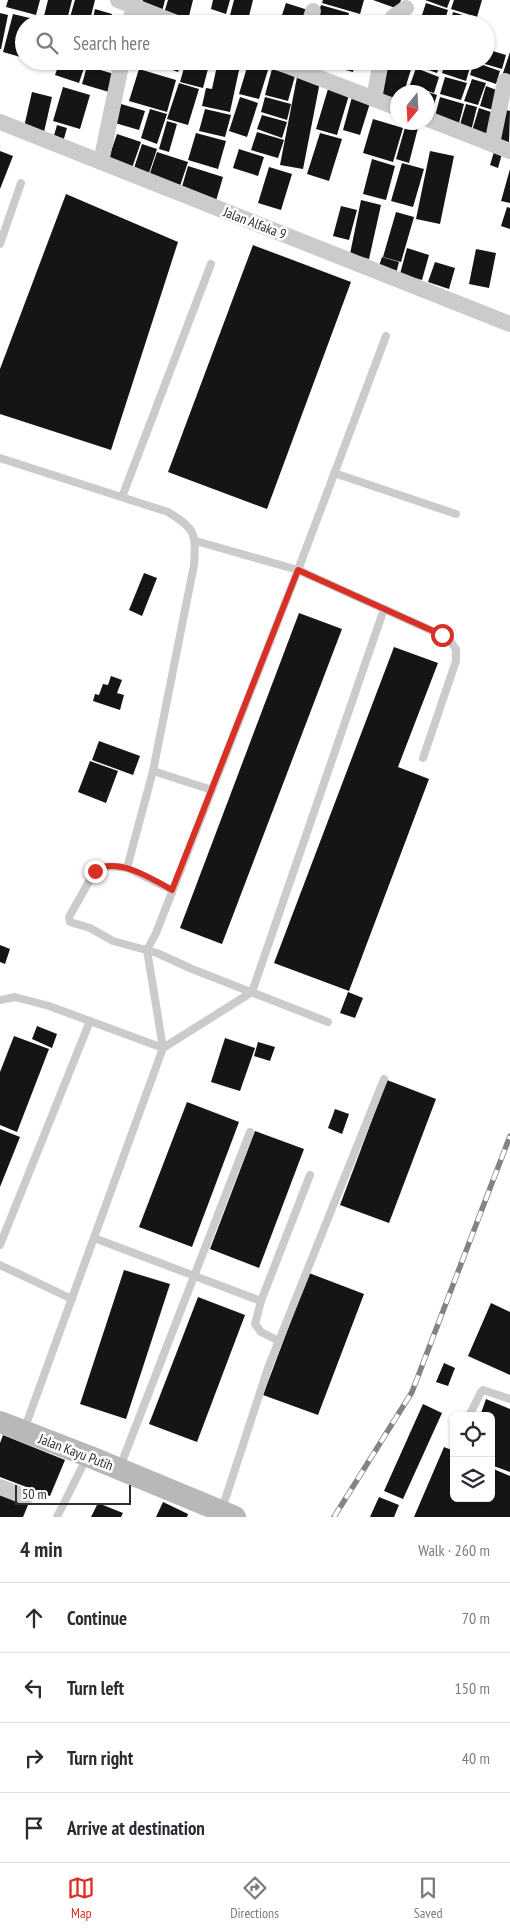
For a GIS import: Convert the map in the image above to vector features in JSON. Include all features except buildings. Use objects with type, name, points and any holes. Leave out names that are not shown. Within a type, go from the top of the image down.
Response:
[{"type":"street","points":[[118,0],[135,3],[160,15]]},
{"type":"street","points":[[397,15],[406,8]]},
{"type":"street","points":[[101,162],[120,70]]},
{"type":"street","points":[[309,70],[390,105]]},
{"type":"street","points":[[374,99],[379,70]]},
{"type":"street","points":[[492,144],[505,81]]},
{"type":"street","name":"Jalan Alfaka 9","points":[[0,122],[510,324]]},
{"type":"street","points":[[435,122],[510,151]]},
{"type":"street","name":"Jalan Kayu Putih","points":[[0,1422],[228,1514]]},
{"type":"street","points":[[0,1487],[26,1498]]},
{"type":"lane","points":[[0,244],[21,183]]},
{"type":"lane","points":[[122,497],[211,264]]},
{"type":"lane","points":[[23,1432],[162,1048],[147,950],[298,570],[386,336]]},
{"type":"lane","points":[[0,458],[168,512],[192,532],[196,541],[194,565],[153,771],[127,868]]},
{"type":"lane","points":[[334,473],[456,514]]},
{"type":"lane","points":[[196,541],[298,570],[448,638],[456,649],[456,661],[422,758]]},
{"type":"lane","points":[[162,1048],[252,992],[384,609]]},
{"type":"lane","points":[[153,771],[212,790]]},
{"type":"lane","points":[[172,890],[127,868],[100,867],[95,871],[68,920],[76,925],[90,928],[113,941],[147,950],[328,1022]]},
{"type":"lane","points":[[0,1000],[15,997],[49,1006],[162,1048]]},
{"type":"lane","points":[[0,1245],[90,1021]]},
{"type":"lane","points":[[228,1514],[268,1368],[384,1079]]},
{"type":"lane","points":[[119,1469],[250,1132]]},
{"type":"lane","points":[[279,1341],[261,1332],[255,1324],[261,1301],[310,1175]]},
{"type":"lane","points":[[94,1238],[261,1301]]},
{"type":"lane","points":[[0,1265],[72,1299]]},
{"type":"lane","points":[[470,1412],[480,1392],[483,1390],[510,1399]]},
{"type":"lane","points":[[57,1517],[88,1456]]},
{"type":"railway","points":[[334,1517],[412,1392],[510,1136]]},
{"type":"route","points":[[95,871],[100,867],[109,866],[127,868],[172,890],[298,570],[442,635]]}]
